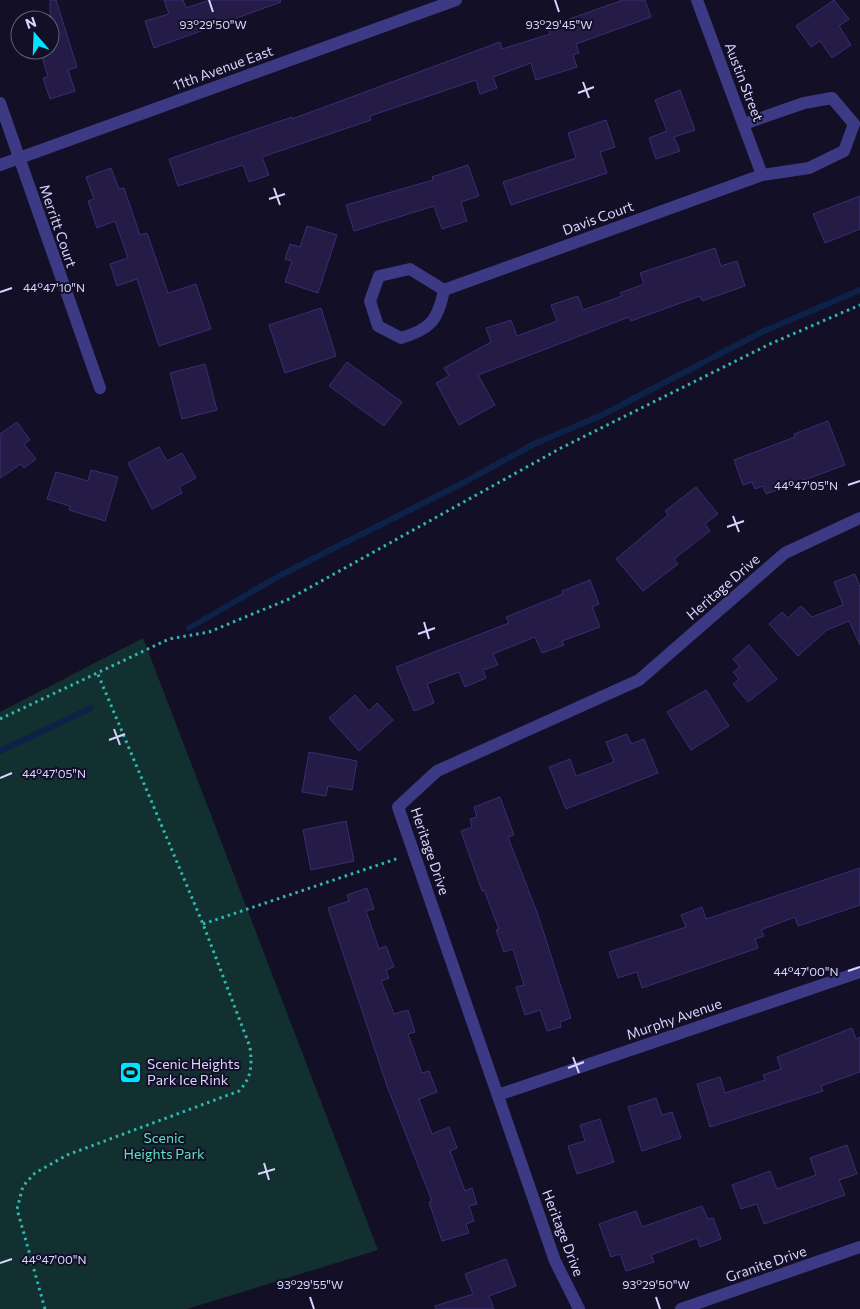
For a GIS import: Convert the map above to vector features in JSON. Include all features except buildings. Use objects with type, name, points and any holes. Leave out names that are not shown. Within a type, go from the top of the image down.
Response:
[{"type":"street","name":"11th Avenue East","points":[[0,165],[456,0]]},
{"type":"street","name":"Austin Street","points":[[697,0],[762,175]]},
{"type":"street","name":"Davis Court","points":[[444,290],[762,175],[809,168],[844,151],[854,124],[832,98],[804,103],[744,124]]},
{"type":"street","name":"Merritt Court","points":[[0,103],[100,388]]},
{"type":"street","points":[[410,269],[444,290],[440,312],[422,332],[402,338],[378,326],[370,302],[380,276],[410,269]]},
{"type":"street","name":"Heritage Drive","points":[[579,1309],[554,1261],[398,807],[437,770],[639,680],[785,553],[860,518]]},
{"type":"street","name":"Murphy Avenue","points":[[498,1095],[860,972]]},
{"type":"street","name":"Granite Drive","points":[[681,1309],[860,1247]]},
{"type":"path","points":[[0,719],[170,639],[209,632],[288,599],[561,448],[772,343],[860,305]]},
{"type":"path","points":[[45,1309],[18,1210],[23,1186],[35,1173],[67,1155],[239,1091],[248,1081],[252,1066],[250,1047],[203,924],[97,672]]},
{"type":"path","points":[[203,924],[415,853]]},
{"type":"green space","name":"Scenic Heights Park","points":[[143,638],[378,1250],[187,1309],[0,1309],[0,712]]},
{"type":"waterway","points":[[189,628],[281,575],[459,485],[534,444],[602,415],[762,332],[860,290]]},
{"type":"waterway","points":[[0,751],[91,708]]},
{"type":"place","name":"Scenic Heights Park Ice Rink","points":[[131,1072]]}]
